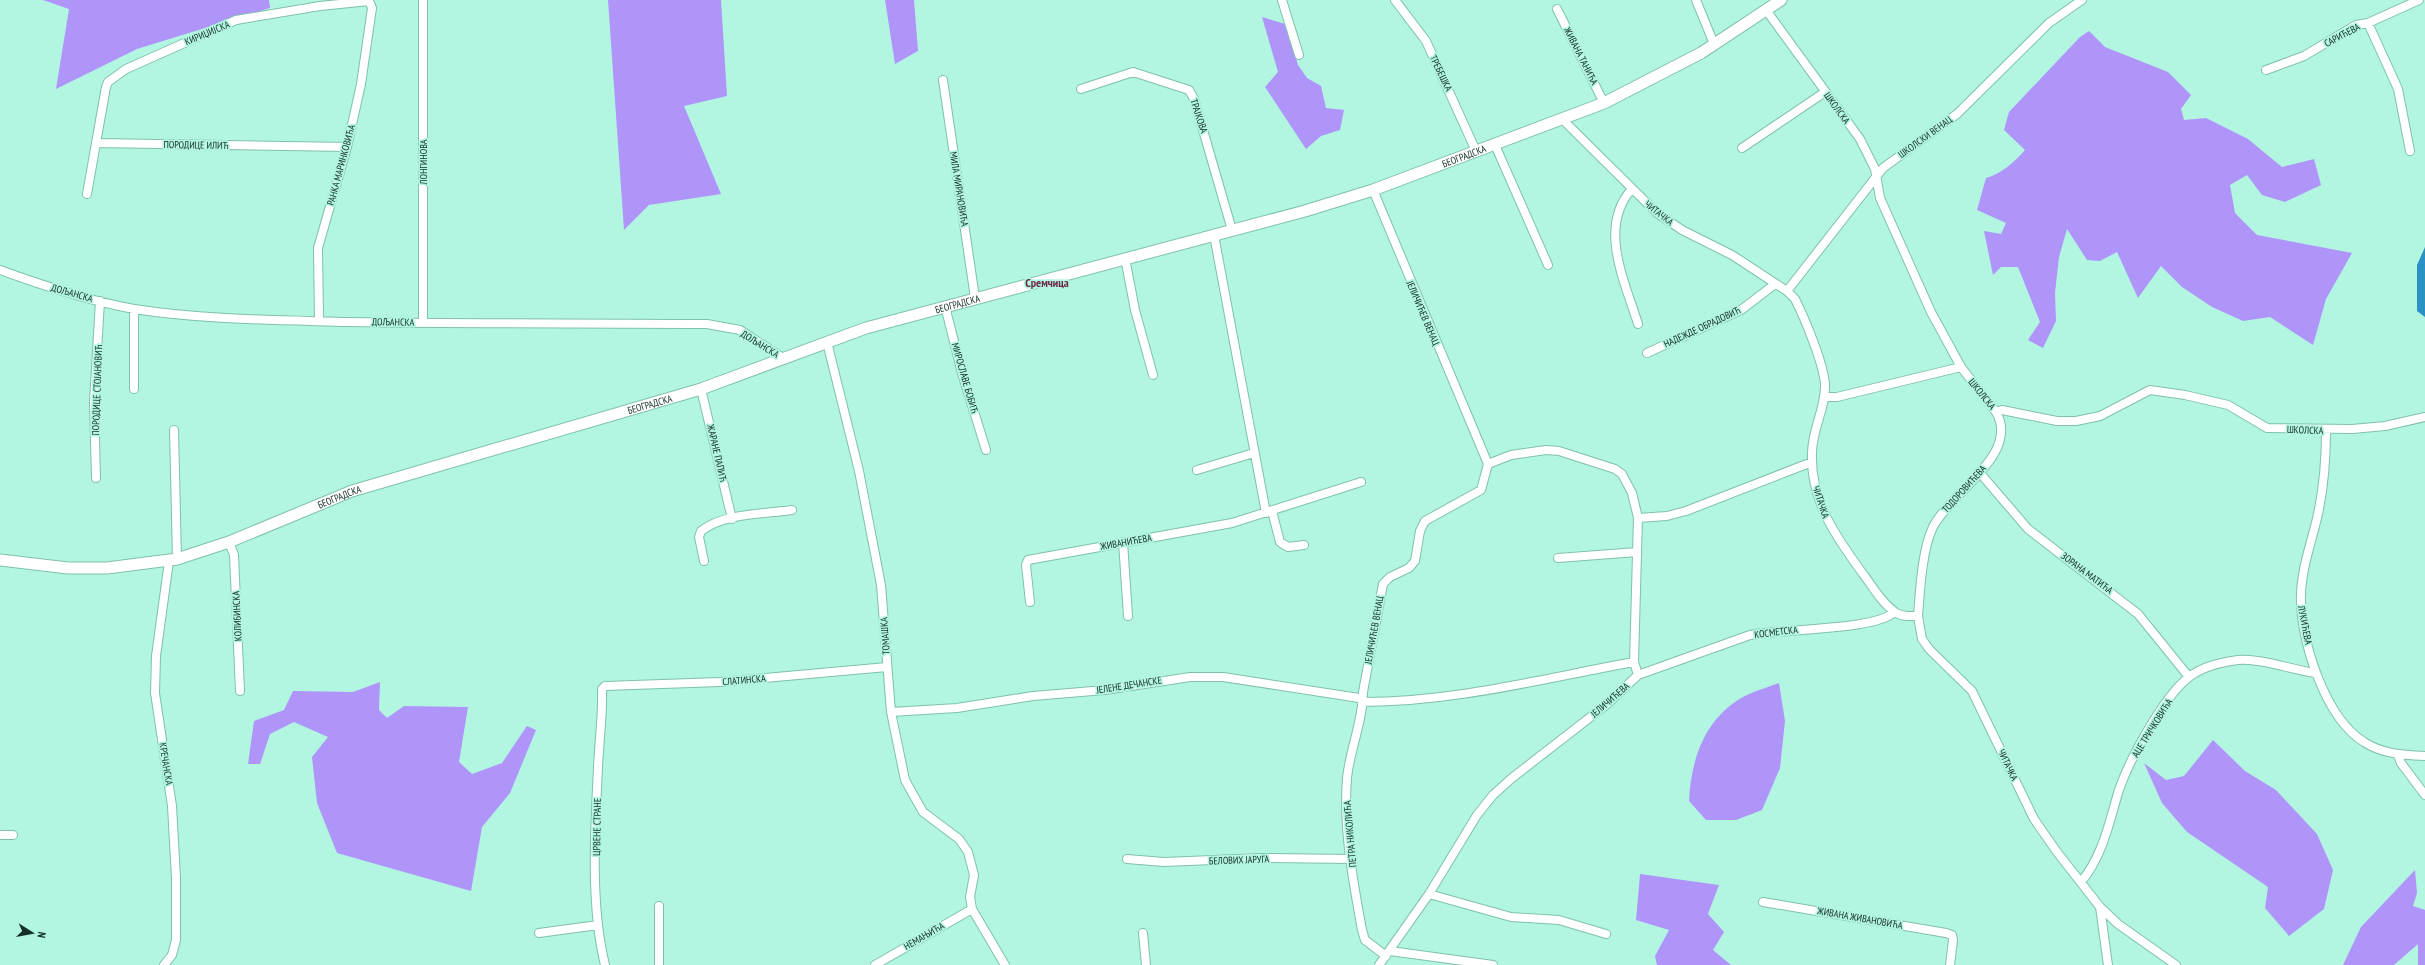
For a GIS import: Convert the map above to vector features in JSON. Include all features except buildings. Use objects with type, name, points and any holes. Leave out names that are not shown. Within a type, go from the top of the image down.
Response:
[{"type":"main road","name":"БЕОГРАДСКА","points":[[0,560],[68,568],[107,568],[173,560],[229,542],[352,491],[701,389],[827,342],[945,306],[1214,235],[1372,190],[1563,120],[1604,103],[1714,44],[1781,0]]},
{"type":"street","name":"КИРИЏИЈСКА","points":[[96,143],[108,82],[126,69],[236,20],[365,0],[372,4],[372,8]]},
{"type":"street","name":"ЛОНГИНОВА","points":[[423,0],[423,323]]},
{"type":"street","points":[[1282,0],[1299,55]]},
{"type":"street","name":"ТРЕБЕШКА","points":[[1395,0],[1426,41],[1476,151]]},
{"type":"street","points":[[1696,0],[1714,44]]},
{"type":"street","name":"ШКОЛСКИ ВЕНАЦ","points":[[1787,291],[1869,189],[1876,176],[1883,168],[1970,102],[2049,23],[2082,0]]},
{"type":"street","name":"САРИЋЕВА","points":[[2266,70],[2304,56],[2356,25],[2368,23],[2419,0]]},
{"type":"street","name":"РАНКА МАРИНКОВИЋА","points":[[319,321],[318,248],[347,147],[361,84],[372,8]]},
{"type":"street","name":"ЖИВАНА ТАНИЋА","points":[[1557,9],[1604,103]]},
{"type":"street","name":"ШКОЛСКА","points":[[1766,10],[1860,139],[1873,164],[1880,198],[1931,312],[1961,367],[1996,412],[2002,410],[2057,421],[2076,421],[2100,416],[2142,393],[2157,390],[2228,405],[2267,428],[2326,430],[2385,426],[2425,417]]},
{"type":"street","points":[[2368,23],[2398,88],[2410,151]]},
{"type":"street","name":"ТРАЈКОВА","points":[[1081,89],[1133,72],[1189,90],[1194,100],[1232,230]]},
{"type":"street","name":"МИЛА МИРАНОВИЋА","points":[[943,80],[975,298]]},
{"type":"street","points":[[1742,148],[1825,92]]},
{"type":"street","name":"ЧИТАЧКА","points":[[1563,120],[1632,190],[1668,221],[1732,255],[1787,291],[1795,299],[1822,370],[1825,397],[1813,445],[1812,462],[1818,499],[1824,516],[1850,556],[1884,602],[1894,612]]},
{"type":"street","points":[[87,194],[96,143]]},
{"type":"street","name":"ПОРОДИЦЕ ИЛИЋ","points":[[96,143],[347,147]]},
{"type":"street","points":[[1496,145],[1548,265]]},
{"type":"street","name":"ЈЕЛИЧИЋЕВ ВЕНАЦ","points":[[1363,702],[1363,692],[1383,584],[1390,577],[1409,568],[1415,561],[1420,531],[1425,521],[1481,490],[1488,464],[1372,190]]},
{"type":"street","points":[[1632,190],[1620,205],[1614,230],[1617,256],[1638,324]]},
{"type":"street","points":[[1214,235],[1254,452],[1269,512],[1280,542],[1288,547],[1304,545]]},
{"type":"street","points":[[1125,258],[1135,310],[1153,375]]},
{"type":"street","name":"ДОЉАНСКА","points":[[0,270],[100,301],[134,309],[199,316],[319,321],[423,323],[707,324],[740,330],[783,358]]},
{"type":"street","name":"НАДЕЖДЕ ОБРАДОВИЋ","points":[[1647,353],[1741,310],[1775,284]]},
{"type":"street","name":"ПОРОДИЦЕ СТОЈАНОВИЋ","points":[[96,478],[94,402],[100,301]]},
{"type":"street","name":"МИРОСЛАВЕ БОБИЋ","points":[[945,306],[962,373],[986,450]]},
{"type":"street","points":[[134,309],[134,389]]},
{"type":"street","name":"ТОМАШКА","points":[[827,342],[858,471],[881,585],[891,712],[905,780],[924,812],[959,839],[968,852],[974,875],[970,897],[972,909]]},
{"type":"street","points":[[1825,397],[1844,396],[1961,367]]},
{"type":"street","name":"ЖАРАНЕ ПАПИЋ","points":[[701,389],[732,519]]},
{"type":"street","name":"ТОДОРОВИЋЕВА","points":[[1918,616],[1928,543],[1933,527],[1945,508],[1980,473],[1998,446],[2001,437],[2001,422],[1996,412]]},
{"type":"street","points":[[173,560],[174,430]]},
{"type":"street","name":"ЛУКИЋЕВА","points":[[2326,430],[2323,490],[2305,559],[2301,594],[2301,606],[2316,674],[2329,701],[2347,728],[2364,743],[2398,755],[2425,756]]},
{"type":"street","name":"ЈЕЛИЧИЋЕВА","points":[[1379,965],[1429,894],[1477,815],[1493,795],[1606,705],[1638,675],[1634,662],[1638,518],[1628,482],[1615,469],[1559,451],[1546,450],[1511,455],[1488,464]]},
{"type":"street","points":[[1197,470],[1254,452]]},
{"type":"street","points":[[1638,518],[1667,516],[1686,511],[1812,462]]},
{"type":"street","name":"ЗОРАНА МАТИЋА","points":[[1980,473],[2028,529],[2138,614],[2189,677]]},
{"type":"street","name":"ЖИВАНИЋЕВА","points":[[1030,602],[1026,565],[1028,560],[1232,523],[1361,482]]},
{"type":"street","points":[[704,561],[699,537],[701,531],[732,519],[792,510]]},
{"type":"street","name":"КОЛИБИНСКА","points":[[229,542],[234,555],[240,691]]},
{"type":"street","points":[[1124,542],[1128,616]]},
{"type":"street","points":[[1558,558],[1637,552]]},
{"type":"street","name":"КРЕЧАНСКА","points":[[164,965],[172,955],[176,940],[176,884],[172,806],[156,693],[156,656],[173,560]]},
{"type":"street","points":[[1894,612],[1901,615],[1918,616]]},
{"type":"street","name":"КОСМЕТСКА","points":[[1638,675],[1750,635],[1768,632],[1842,626],[1886,618],[1894,612]]},
{"type":"street","name":"ЧИТАЧКА","points":[[1918,616],[1922,639],[1929,649],[1972,691],[2034,819],[2100,907],[2118,924],[2176,965]]},
{"type":"street","name":"АЦЕ ТРИЧКОВИЋА","points":[[2081,882],[2096,860],[2129,766],[2168,701],[2189,677],[2205,668],[2239,660],[2253,660],[2316,674]]},
{"type":"street","points":[[1363,702],[1400,702],[1446,697],[1634,662]]},
{"type":"street","name":"СЛАТИНСКА","points":[[602,689],[605,686],[623,684],[720,682],[888,667]]},
{"type":"street","name":"ЈЕЛЕНЕ ДЕЧАНСКЕ","points":[[891,712],[957,708],[1040,696],[1105,690],[1190,677],[1223,677],[1271,683],[1360,698],[1363,702]]},
{"type":"street","name":"ЦРВЕНЕ СТРАНЕ","points":[[602,689],[597,811],[598,925],[605,965]]},
{"type":"street","name":"ПЕТРА НИКОЛИЋА","points":[[1363,702],[1352,749],[1346,796],[1351,859],[1362,930],[1366,940],[1388,953]]},
{"type":"street","points":[[2398,755],[2401,763],[2425,795]]},
{"type":"street","points":[[0,836],[13,835]]},
{"type":"street","name":"БЕЛОВИХ ЈАРУГА","points":[[1127,859],[1164,862],[1262,858],[1351,859]]},
{"type":"street","points":[[1429,894],[1511,917],[1559,920],[1606,934]]},
{"type":"street","name":"ЖИВАНА ЖИВАНОВИЋА","points":[[1763,902],[1952,935],[1953,940],[1950,965]]},
{"type":"street","points":[[658,965],[659,906]]},
{"type":"street","name":"ЧИТАЧКА","points":[[2100,907],[2108,965]]},
{"type":"street","points":[[972,909],[1005,965]]},
{"type":"street","name":"НЕМАЊИЋА","points":[[876,965],[972,909]]},
{"type":"street","points":[[539,933],[598,925]]},
{"type":"street","points":[[1143,933],[1146,965]]},
{"type":"street","points":[[1388,953],[1493,965]]},
{"type":"shaded area","points":[[43,0],[269,0],[270,8],[137,49],[56,89],[69,9]]},
{"type":"shaded area","points":[[608,0],[721,0],[727,96],[684,106],[721,194],[649,205],[624,230]]},
{"type":"shaded area","points":[[885,0],[914,0],[918,51],[895,64]]},
{"type":"shaded area","points":[[1262,17],[1285,24],[1298,65],[1307,78],[1321,86],[1326,108],[1344,110],[1340,130],[1321,136],[1306,149],[1265,87],[1278,72]]},
{"type":"shaded area","points":[[2089,31],[2105,47],[2168,72],[2191,95],[2181,109],[2184,120],[2206,118],[2248,139],[2282,167],[2314,159],[2321,185],[2285,202],[2262,195],[2247,175],[2230,185],[2235,213],[2257,235],[2352,253],[2326,299],[2313,345],[2270,317],[2243,321],[2212,307],[2182,287],[2161,266],[2138,298],[2117,252],[2100,261],[2087,260],[2067,229],[2059,257],[2055,293],[2056,321],[2043,348],[2028,340],[2040,322],[2018,267],[2001,267],[1993,275],[1984,231],[2001,234],[2006,223],[1977,210],[1986,178],[2007,167],[2025,150],[2004,130],[2009,112],[2080,37]]},
{"type":"shaded area","points":[[380,682],[379,710],[387,718],[404,706],[468,707],[459,762],[472,774],[502,763],[527,726],[536,730],[510,793],[482,827],[471,891],[337,853],[317,803],[312,757],[328,737],[294,722],[270,734],[260,764],[248,764],[254,721],[284,710],[293,691],[353,692]]},
{"type":"shaded area","points":[[1779,683],[1785,721],[1780,768],[1762,810],[1736,820],[1706,820],[1689,801],[1693,769],[1703,739],[1721,714],[1733,704],[1751,693]]},
{"type":"shaded area","points":[[2213,740],[2245,771],[2276,790],[2317,834],[2333,870],[2324,909],[2289,936],[2265,908],[2268,887],[2187,832],[2162,803],[2144,763],[2166,780],[2184,776]]},
{"type":"shaded area","points":[[2415,870],[2417,893],[2413,906],[2425,910],[2425,965],[2418,965],[2418,944],[2394,965],[2343,965],[2361,927]]},
{"type":"shaded area","points":[[1640,874],[1719,885],[1708,914],[1724,932],[1713,950],[1731,965],[1657,965],[1655,956],[1669,930],[1636,920]]},
{"type":"water","points":[[2425,247],[2425,317],[2417,311],[2417,265]]},
{"type":"district","name":"Сремчица","points":[[1047,282]]}]
